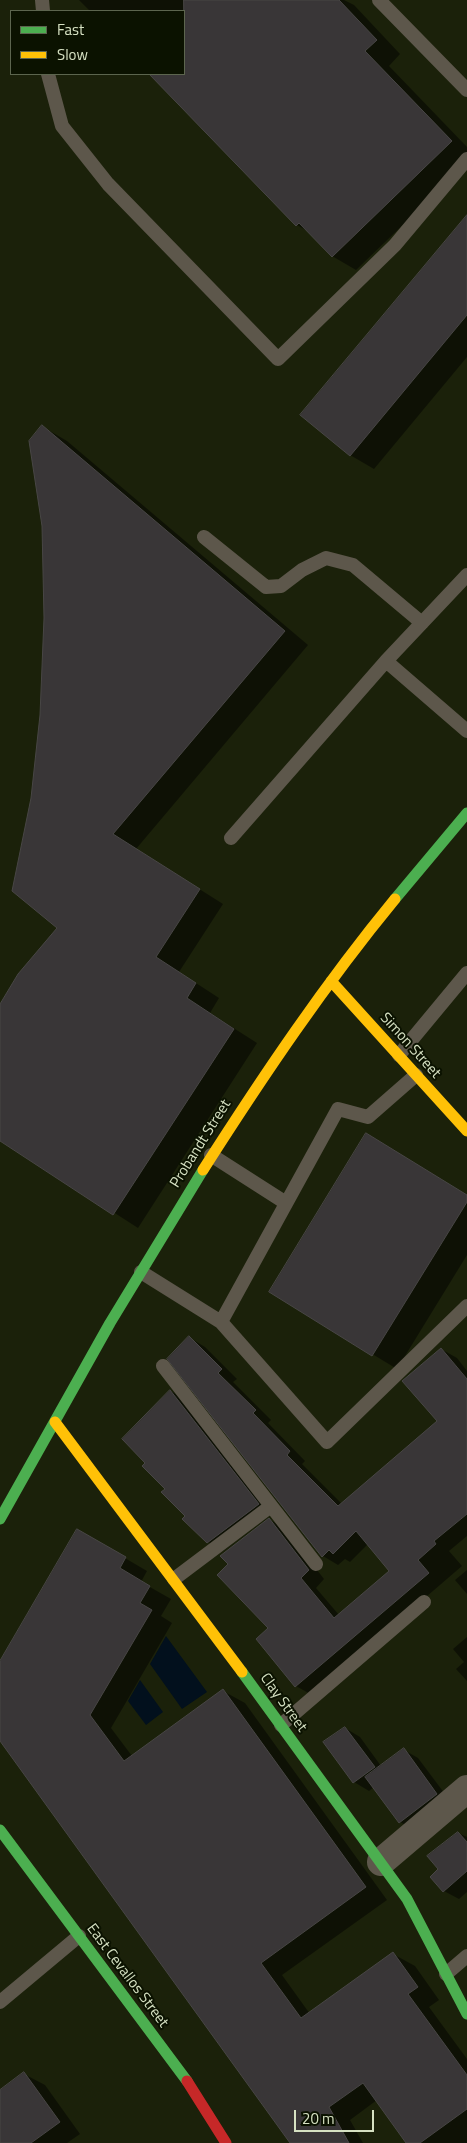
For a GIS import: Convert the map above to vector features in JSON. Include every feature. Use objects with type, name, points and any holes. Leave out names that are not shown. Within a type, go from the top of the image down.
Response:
[{"type":"street","name":"Probandt Street","points":[[0,1519],[141,1272],[211,1155],[272,1063],[369,930],[467,813]]},
{"type":"street","name":"Simon Street","points":[[331,981],[467,1131]]},
{"type":"street","name":"Clay Street","points":[[55,1422],[174,1579],[382,1862],[407,1899],[467,2014]]},
{"type":"street","points":[[382,1862],[467,1789]]},
{"type":"street","name":"East Cevallos Street","points":[[0,1830],[186,2081],[226,2143]]},
{"type":"lane","points":[[379,0],[467,90]]},
{"type":"lane","points":[[48,75],[62,126],[108,184],[278,359],[395,245],[467,159]]},
{"type":"lane","points":[[204,537],[266,587],[281,586],[302,570],[326,558],[353,565],[422,623]]},
{"type":"lane","points":[[231,838],[386,662],[467,575]]},
{"type":"lane","points":[[386,662],[467,731]]},
{"type":"lane","points":[[399,1055],[467,973]]},
{"type":"lane","points":[[220,1322],[338,1110],[368,1117],[416,1075]]},
{"type":"lane","points":[[211,1155],[286,1203]]},
{"type":"lane","points":[[141,1272],[220,1322],[327,1442],[467,1306]]},
{"type":"lane","points":[[163,1366],[316,1564]]},
{"type":"lane","points":[[174,1579],[271,1506]]},
{"type":"lane","points":[[281,1725],[424,1602]]},
{"type":"lane","points":[[0,2002],[79,1936]]},
{"type":"lane","points":[[446,1974],[467,1956]]},
{"type":"water","points":[[166,1636],[207,1692],[182,1709],[150,1664]]},
{"type":"water","points":[[140,1680],[163,1712],[146,1725],[128,1701]]},
{"type":"building","points":[[184,0],[339,0],[377,40],[365,51],[452,141],[332,257],[299,223],[296,226],[150,75],[185,75]]},
{"type":"building","points":[[467,215],[467,315],[350,456],[300,415]]},
{"type":"building","points":[[42,425],[285,631],[113,834],[200,889],[156,957],[196,983],[187,998],[234,1029],[113,1215],[0,1141],[0,1004],[18,974],[57,928],[12,891],[31,798],[40,715],[44,618],[42,526],[29,441]]},
{"type":"building","points":[[366,1133],[467,1195],[467,1202],[372,1356],[269,1292]]},
{"type":"building","points":[[189,1336],[222,1369],[218,1373],[256,1410],[253,1413],[290,1451],[287,1455],[338,1506],[437,1421],[402,1381],[441,1348],[467,1379],[467,1514],[434,1541],[436,1544],[418,1560],[429,1573],[295,1687],[256,1639],[268,1628],[217,1575],[228,1564],[220,1556],[269,1518],[309,1570],[301,1578],[334,1618],[389,1571],[356,1531],[333,1554],[329,1550],[322,1557],[167,1359]]},
{"type":"building","points":[[170,1390],[259,1504],[207,1543],[182,1519],[185,1516],[161,1492],[165,1489],[142,1466],[145,1463],[122,1439]]},
{"type":"building","points":[[77,1529],[126,1557],[120,1568],[150,1586],[140,1603],[152,1610],[90,1715],[124,1761],[223,1689],[366,1887],[261,1963],[301,2018],[393,1952],[418,1987],[408,1994],[467,2075],[467,2109],[420,2143],[406,2143],[363,2083],[329,2107],[349,2143],[290,2143],[0,1741],[0,1661]]},
{"type":"building","points":[[345,1727],[375,1767],[353,1783],[323,1742]]},
{"type":"building","points":[[404,1748],[437,1794],[399,1823],[365,1777]]},
{"type":"building","points":[[458,1832],[467,1842],[467,1871],[443,1892],[430,1877],[438,1869],[427,1856]]},
{"type":"building","points":[[24,2072],[60,2122],[31,2143],[0,2143],[0,2090]]},
{"type":"traffic: fast","points":[[395,899],[467,813]]},
{"type":"traffic: fast","points":[[0,1519],[110,1323],[203,1170]]},
{"type":"traffic: fast","points":[[242,1672],[407,1899],[467,2014]]},
{"type":"traffic: fast","points":[[0,1830],[187,2081]]},
{"type":"traffic: slow","points":[[203,1170],[295,1031],[395,899]]},
{"type":"traffic: slow","points":[[331,981],[467,1131]]},
{"type":"traffic: slow","points":[[55,1422],[242,1672]]},
{"type":"traffic: jam","points":[[187,2081],[226,2143]]}]
